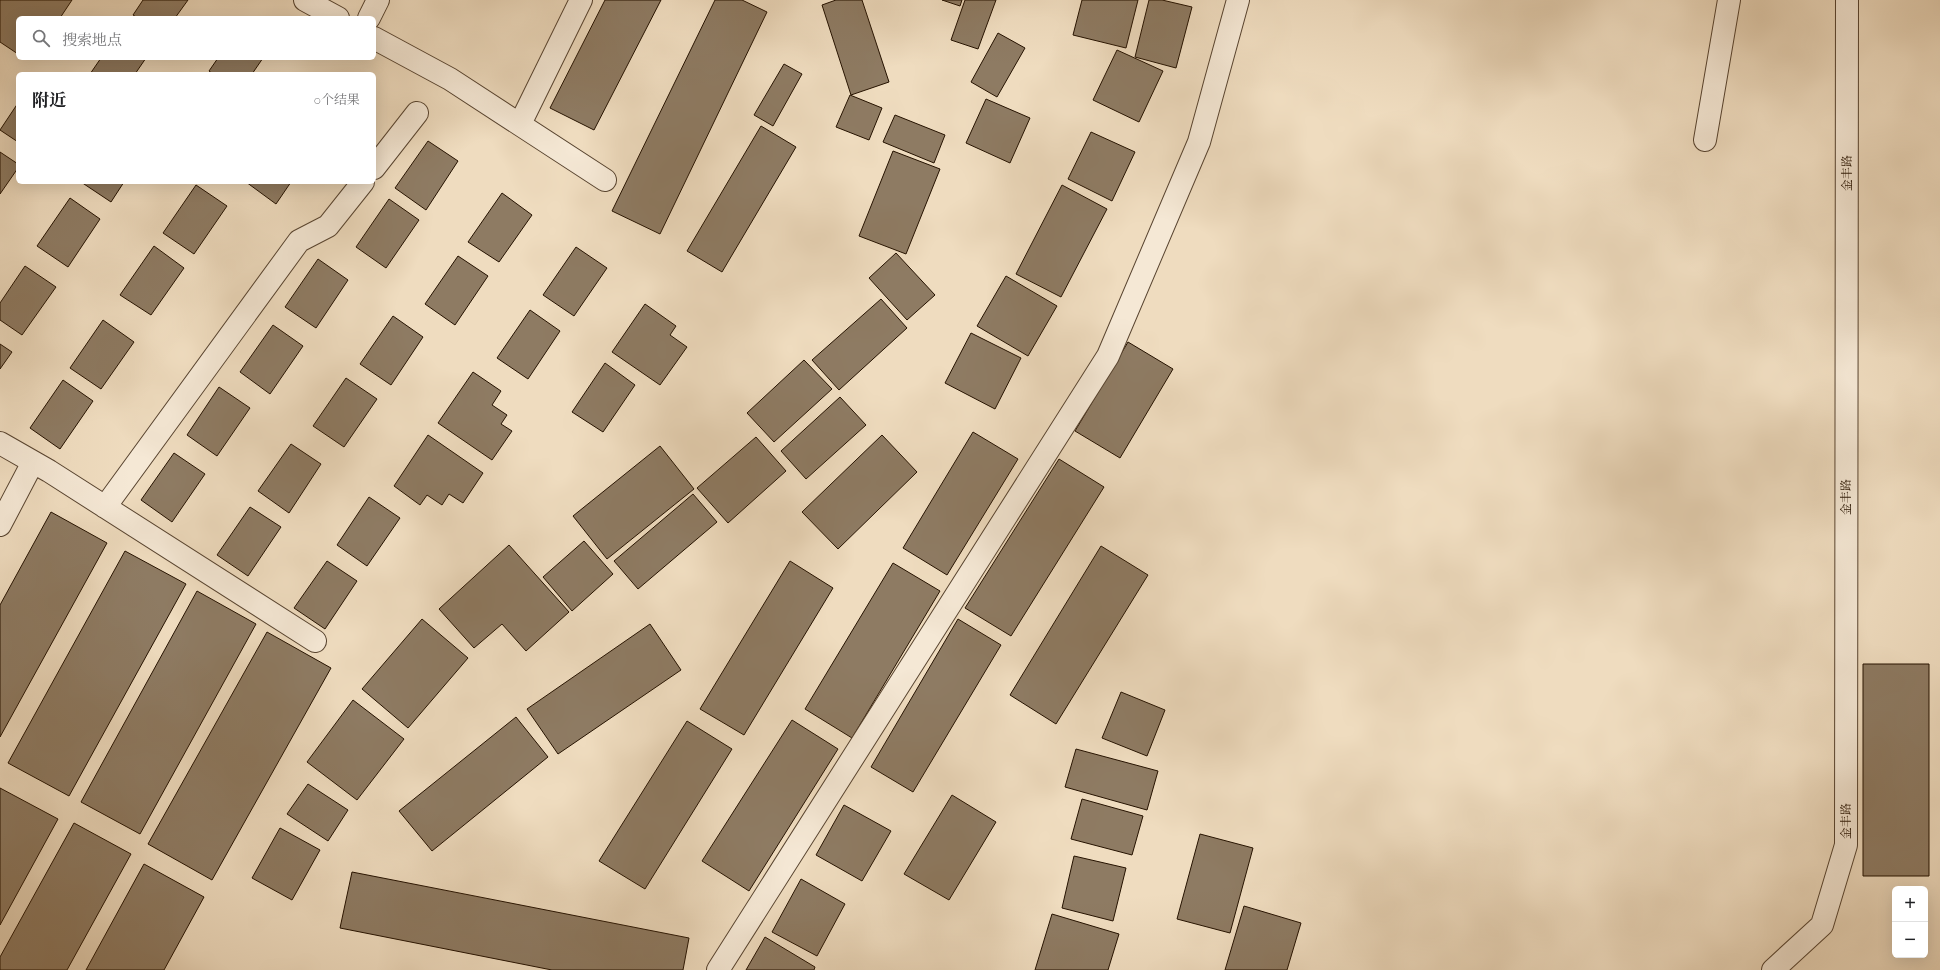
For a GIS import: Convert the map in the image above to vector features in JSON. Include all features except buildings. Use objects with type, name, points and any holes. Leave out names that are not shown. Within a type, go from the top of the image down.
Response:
[{"type":"street","points":[[305,0],[334,16]]},
{"type":"street","points":[[370,16],[378,0]]},
{"type":"street","points":[[520,124],[581,0]]},
{"type":"street","points":[[718,970],[1108,356],[1199,142],[1238,0]]},
{"type":"street","points":[[1705,140],[1729,0]]},
{"type":"street","name":"金丰路","points":[[1773,970],[1822,925],[1846,845],[1847,0]]},
{"type":"street","points":[[376,39],[450,79],[605,180]]},
{"type":"street","points":[[376,165],[417,113]]},
{"type":"street","points":[[105,507],[299,241],[328,226],[361,184]]},
{"type":"street","points":[[0,443],[105,507],[315,641]]},
{"type":"street","points":[[0,525],[33,462]]}]
